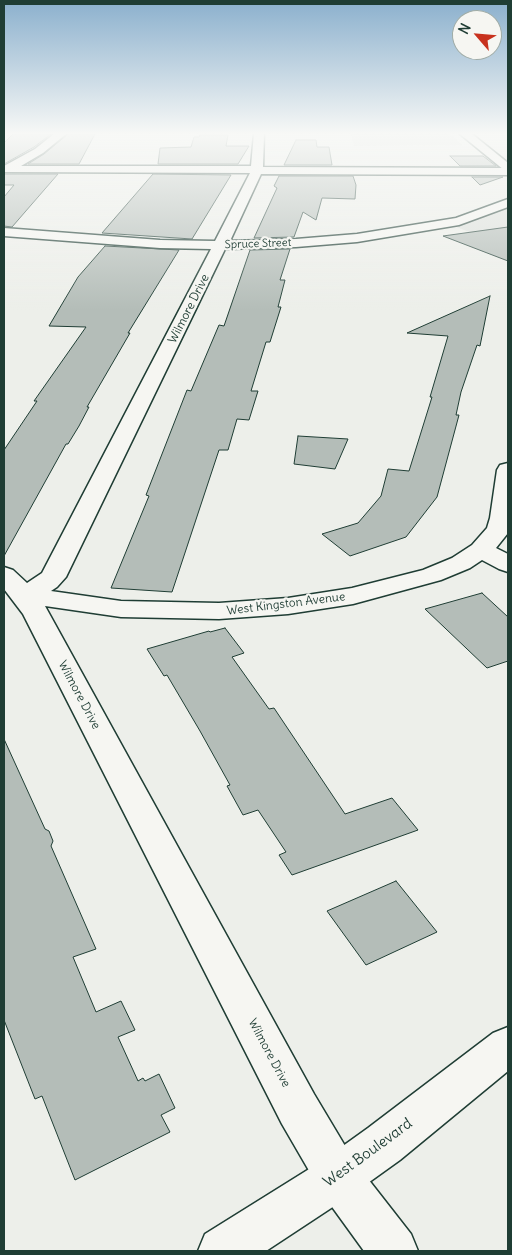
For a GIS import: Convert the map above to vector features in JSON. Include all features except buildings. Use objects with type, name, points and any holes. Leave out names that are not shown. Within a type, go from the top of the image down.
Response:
[{"type":"street","name":"Wilmore Drive","points":[[14,585],[48,582],[53,577],[247,193]]},
{"type":"street","name":"Spruce Street","points":[[4,232],[135,243],[221,246],[296,243],[384,234],[459,221],[508,203]]},
{"type":"street","name":"West Kingston Avenue","points":[[14,585],[121,609],[219,611],[288,606],[353,596],[397,586],[461,563],[480,550],[498,530],[502,518],[508,470]]},
{"type":"street","points":[[480,550],[508,564]]},
{"type":"street","name":"Wilmore Drive","points":[[14,585],[37,614],[298,1109],[338,1177],[394,1251]]},
{"type":"street","name":"West Boulevard","points":[[222,1251],[338,1177],[384,1144],[508,1046]]},
{"type":"shaded area","points":[[502,200],[508,201],[508,247],[441,221],[488,207]]}]
